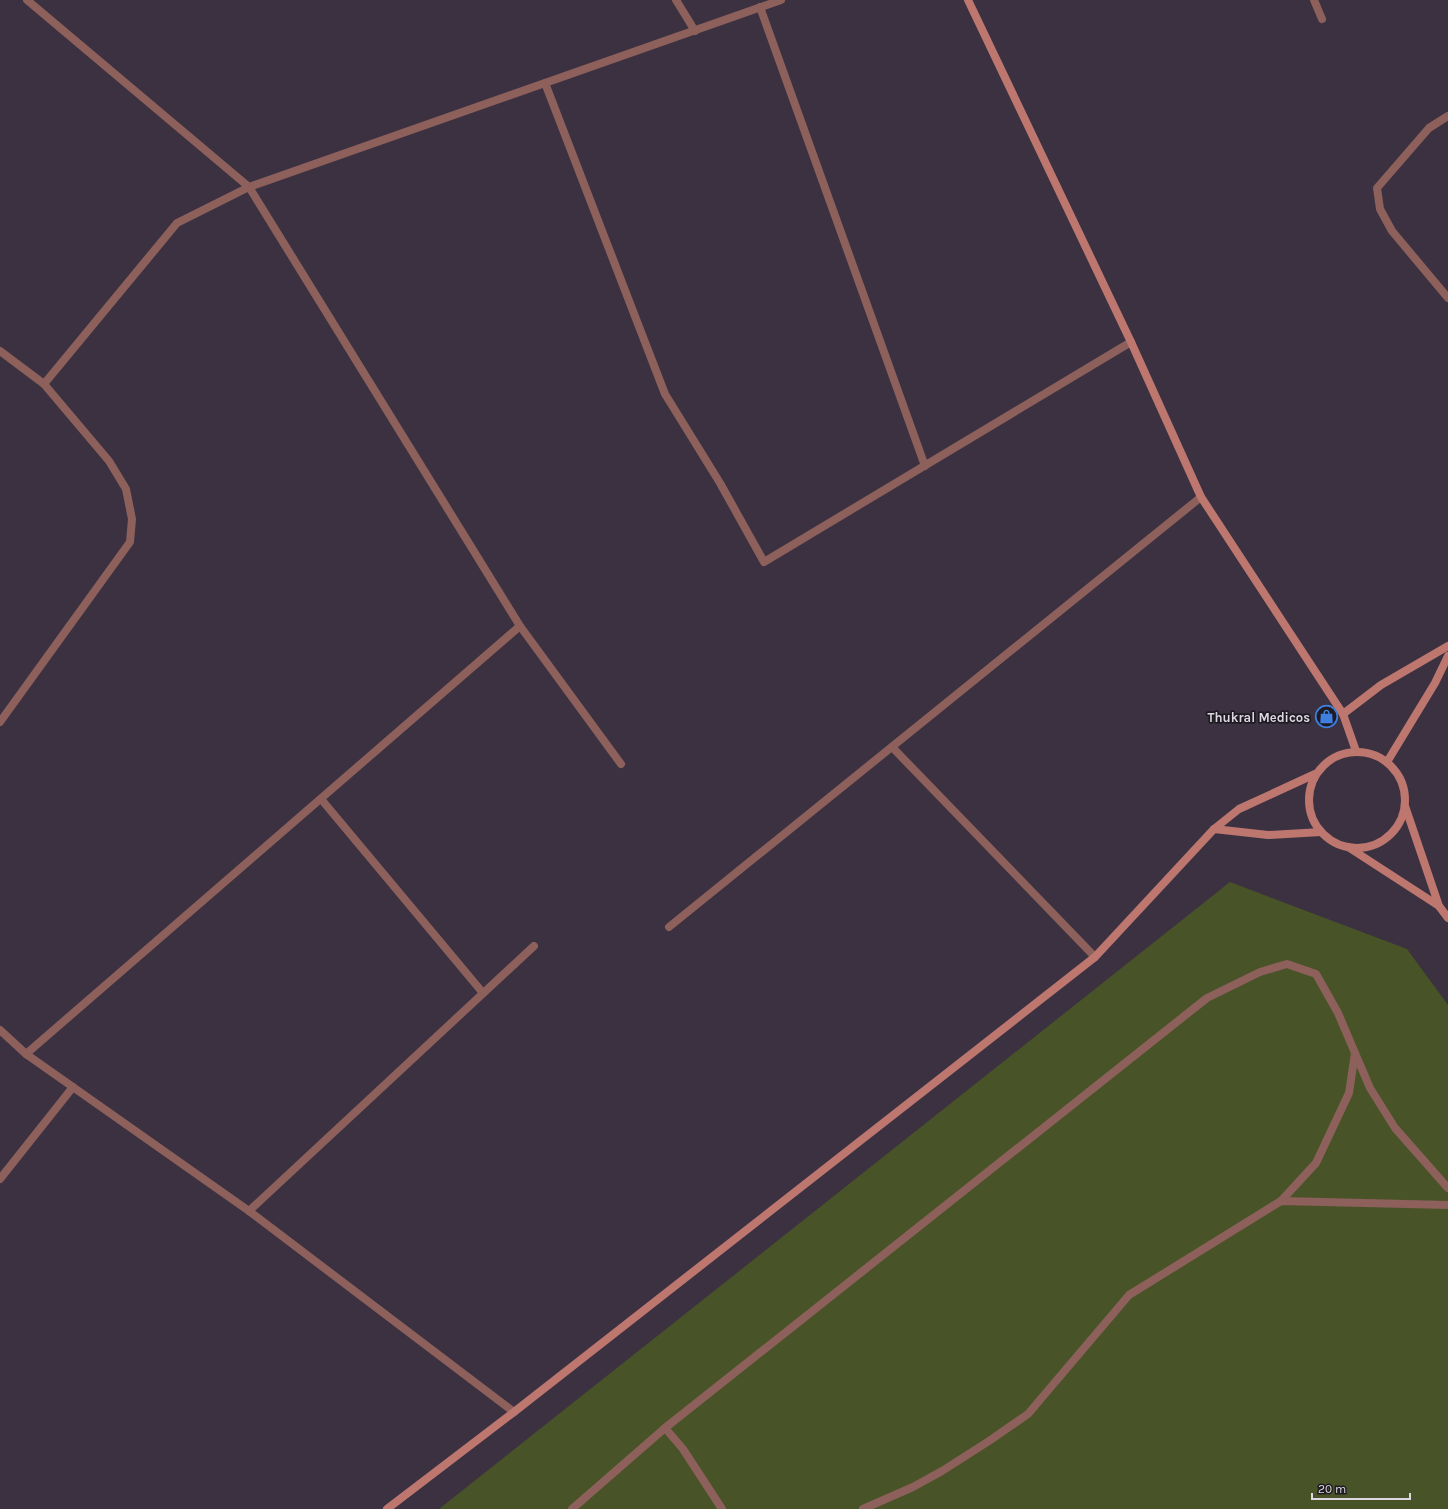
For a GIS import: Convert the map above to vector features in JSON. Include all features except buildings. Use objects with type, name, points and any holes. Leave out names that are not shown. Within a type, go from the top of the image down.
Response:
[{"type":"street","points":[[27,0],[249,187],[520,626],[621,764]]},
{"type":"street","points":[[676,0],[695,31]]},
{"type":"street","points":[[44,384],[177,223],[249,187],[781,0]]},
{"type":"street","points":[[968,0],[1131,342],[1201,497],[1343,714],[1356,751]]},
{"type":"street","points":[[1314,0],[1322,19]]},
{"type":"street","points":[[760,7],[925,466]]},
{"type":"street","points":[[545,83],[665,394],[720,483],[764,562],[1131,342]]},
{"type":"street","points":[[1448,116],[1429,128],[1377,188],[1380,209],[1392,231],[1448,298]]},
{"type":"street","points":[[0,351],[44,384],[109,461],[126,488],[132,519],[130,542],[0,722]]},
{"type":"street","points":[[669,927],[1201,497]]},
{"type":"street","points":[[26,1054],[520,626]]},
{"type":"street","points":[[1343,714],[1381,685],[1448,646]]},
{"type":"street","points":[[1387,762],[1435,683],[1448,656]]},
{"type":"street","points":[[892,747],[1095,957]]},
{"type":"street","points":[[387,1509],[514,1412],[1095,957],[1214,829],[1238,810],[1315,774],[1326,762],[1340,754],[1356,751],[1373,754],[1387,762],[1400,780],[1404,790],[1405,806],[1439,906],[1448,918]]},
{"type":"street","points":[[1315,774],[1310,789],[1308,804],[1313,819],[1321,832],[1333,842],[1348,847],[1439,906]]},
{"type":"street","points":[[321,799],[484,993]]},
{"type":"street","points":[[1348,847],[1363,848],[1378,843],[1390,834],[1400,822],[1405,806]]},
{"type":"street","points":[[1214,829],[1268,835],[1321,832]]},
{"type":"street","points":[[249,1212],[534,946]]},
{"type":"street","points":[[572,1509],[665,1428],[1206,998],[1260,972],[1287,964],[1316,974],[1338,1013],[1370,1088],[1395,1128],[1448,1188]]},
{"type":"street","points":[[0,1030],[26,1054],[249,1212],[514,1412]]},
{"type":"street","points":[[863,1509],[913,1487],[942,1471],[990,1442],[1028,1414],[1129,1295],[1281,1201],[1316,1163],[1349,1093],[1355,1053]]},
{"type":"street","points":[[0,1179],[73,1087]]},
{"type":"street","points":[[1281,1201],[1448,1205]]},
{"type":"street","points":[[665,1428],[683,1449],[722,1509]]},
{"type":"green space","points":[[1230,882],[1407,949],[1448,1005],[1448,1509],[439,1509]]},
{"type":"place","name":"Thukral Medicos","points":[[1326,717]]}]
